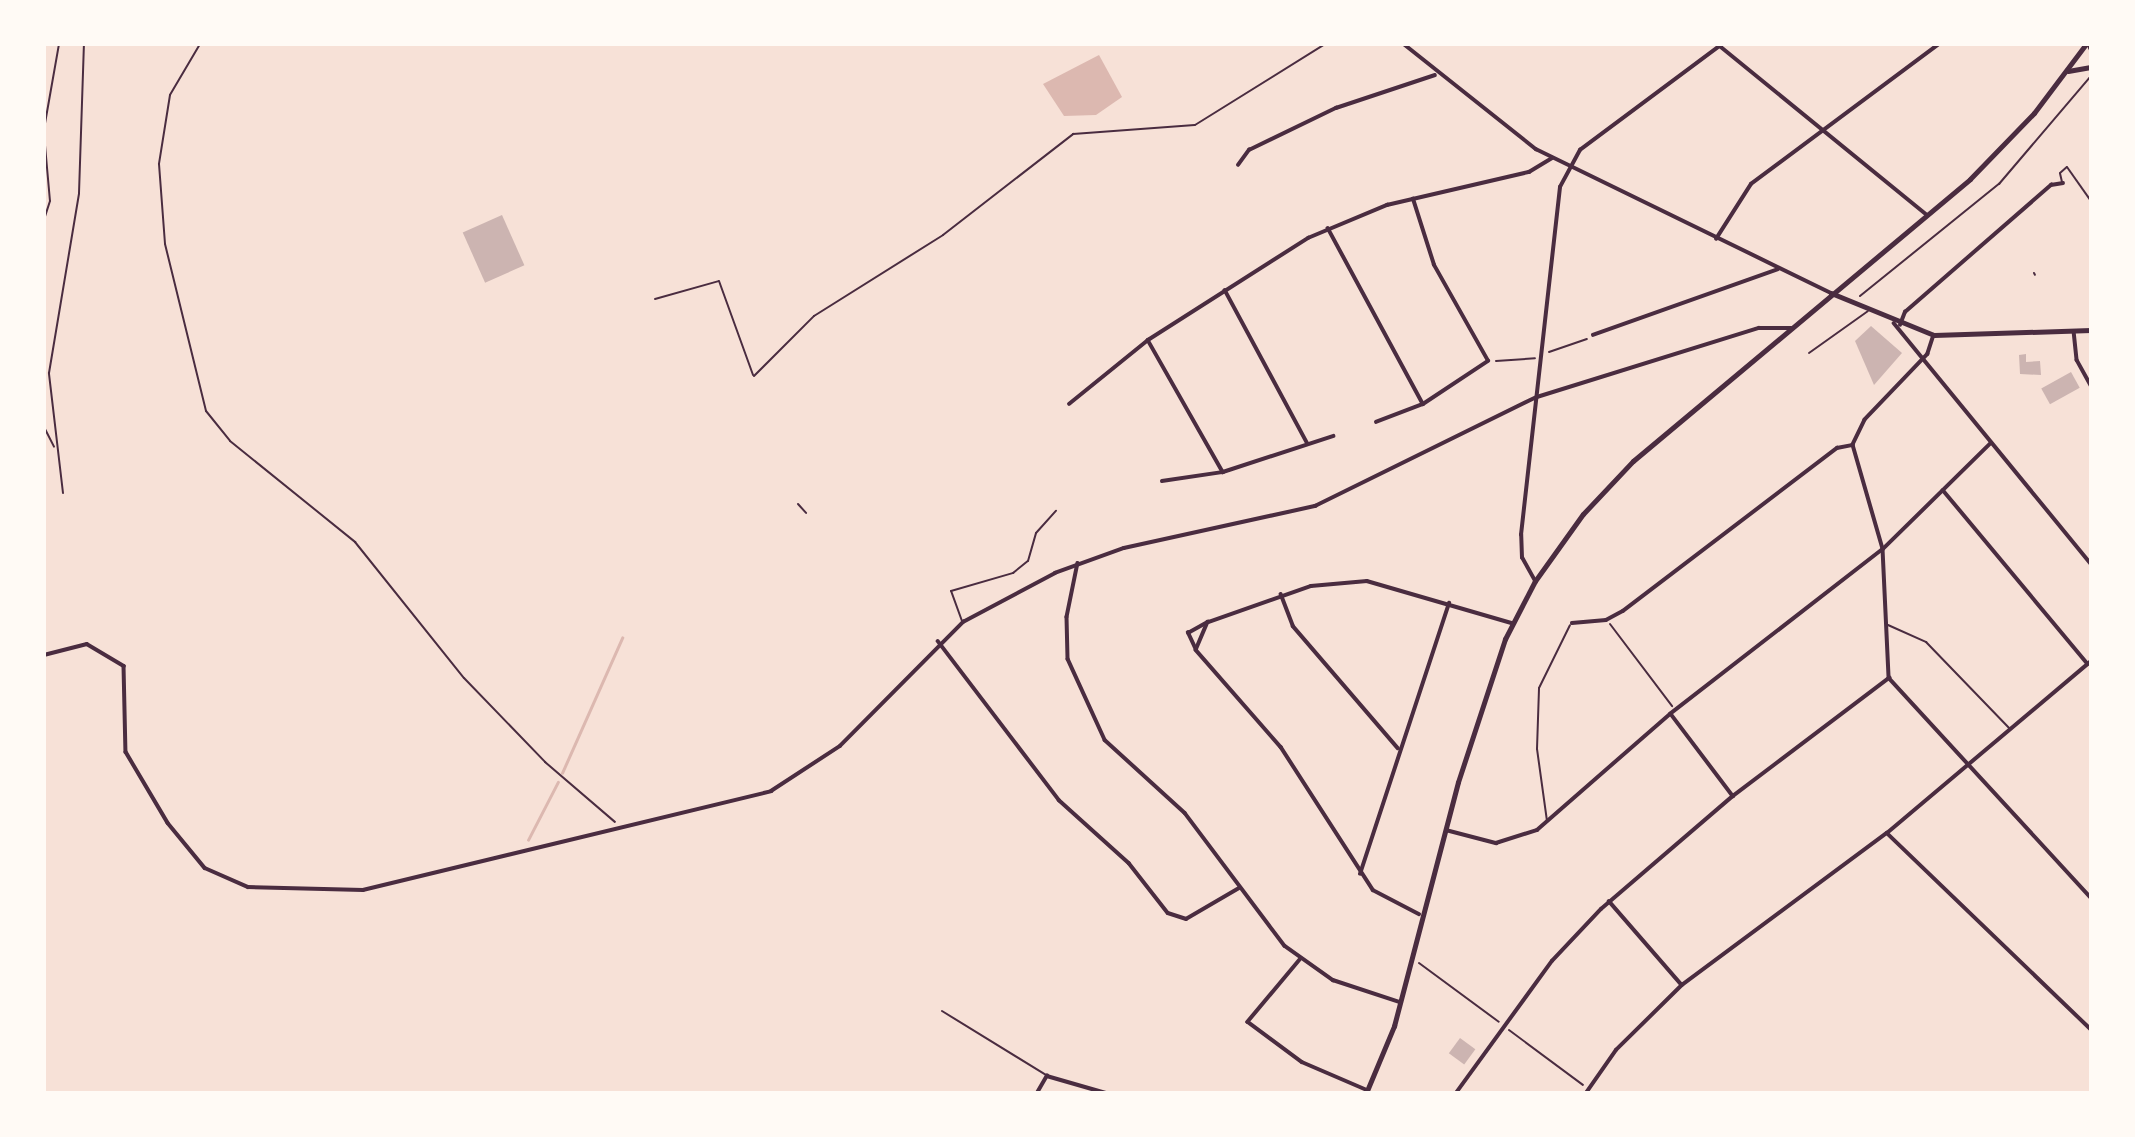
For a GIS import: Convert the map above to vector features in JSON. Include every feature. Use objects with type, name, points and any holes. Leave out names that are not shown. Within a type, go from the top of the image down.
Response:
[{"type":"street","points":[[1404,44],[1435,75],[1552,158],[1897,324],[1934,335],[2091,330]]},
{"type":"street","points":[[1717,239],[1741,194],[1822,130],[1940,44]]},
{"type":"street","points":[[1535,581],[1520,547],[1560,187],[1580,150],[1721,45],[1928,216]]},
{"type":"street","points":[[1300,960],[1248,1022],[1303,1062],[1366,1092],[1400,1002],[1419,914],[1512,623],[1535,581],[1583,514],[1633,461],[1831,293],[1928,216],[2013,136],[2089,45]]},
{"type":"street","points":[[2065,72],[2089,66]]},
{"type":"street","points":[[1238,164],[1249,150],[1336,108],[1435,75]]},
{"type":"street","points":[[1069,404],[1148,340],[1224,290],[1328,228],[1413,199],[1529,172],[1552,158]]},
{"type":"street","points":[[1897,324],[1905,312],[2051,185],[2063,183]]},
{"type":"street","points":[[1376,422],[1423,404],[1488,361],[1434,265],[1413,199]]},
{"type":"street","points":[[1328,228],[1423,404]]},
{"type":"street","points":[[1593,335],[1778,269]]},
{"type":"street","points":[[1224,290],[1308,435],[1306,444]]},
{"type":"street","points":[[1897,324],[1990,443],[2091,565]]},
{"type":"street","points":[[44,655],[87,644],[124,666],[129,689],[123,739],[132,767],[200,863],[240,886],[363,890],[733,804],[797,778],[841,746],[938,641],[962,622],[1078,562],[1315,506],[1537,397],[1759,328],[1792,328]]},
{"type":"street","points":[[2074,331],[2077,359],[2091,385]]},
{"type":"street","points":[[1934,335],[1923,358],[1865,421],[1853,445],[1883,549],[1889,678],[2091,898]]},
{"type":"street","points":[[1148,340],[1223,472]]},
{"type":"street","points":[[1161,481],[1223,472],[1334,436]]},
{"type":"street","points":[[1444,830],[1496,843],[1521,839],[1548,822],[1670,714],[1883,549],[1990,443]]},
{"type":"street","points":[[1572,622],[1606,620],[1837,448],[1853,445]]},
{"type":"street","points":[[1587,1091],[1616,1050],[1682,985],[1886,833],[2089,663],[1943,490]]},
{"type":"street","points":[[1078,562],[1067,617],[1068,659],[1081,696],[1105,740],[1185,813],[1240,888],[1300,960],[1351,987],[1400,1002]]},
{"type":"street","points":[[1419,914],[1390,902],[1360,874],[1281,747],[1196,650],[1188,633],[1208,622],[1280,594],[1367,580],[1512,623]]},
{"type":"street","points":[[1280,594],[1293,626],[1398,747]]},
{"type":"street","points":[[1360,874],[1370,860],[1398,747],[1448,603]]},
{"type":"street","points":[[1196,650],[1208,622]]},
{"type":"street","points":[[938,641],[1059,800],[1129,863],[1168,913],[1186,919],[1240,888]]},
{"type":"street","points":[[1456,1093],[1552,961],[1609,901],[1733,796],[1889,678]]},
{"type":"street","points":[[1670,714],[1733,796]]},
{"type":"street","points":[[1886,833],[2091,1029]]},
{"type":"street","points":[[1609,901],[1682,985]]},
{"type":"street","points":[[1037,1093],[1047,1076],[1106,1093]]},
{"type":"lane","points":[[655,299],[719,281],[754,376],[814,316],[943,235],[1073,134],[1195,125],[1325,44]]},
{"type":"lane","points":[[2063,183],[2060,173],[2067,167],[2091,201]]},
{"type":"lane","points":[[1809,353],[1868,311]]},
{"type":"lane","points":[[962,622],[951,591],[1013,573],[1028,561],[1035,533],[1056,510]]},
{"type":"lane","points":[[1548,822],[1537,749],[1539,688],[1572,622]]},
{"type":"lane","points":[[1887,625],[1926,642],[2011,730]]},
{"type":"lane","points":[[942,1012],[1047,1076]]},
{"type":"lane","points":[[1587,1091],[1593,1093]]},
{"type":"path","points":[[44,129],[59,44]]},
{"type":"path","points":[[63,493],[55,448],[49,373],[79,193],[84,44]]},
{"type":"path","points":[[200,44],[170,95],[159,164],[165,244],[206,411],[230,441],[355,542],[464,678],[545,762],[622,828]]},
{"type":"path","points":[[1850,303],[1999,184],[2091,76]]},
{"type":"path","points":[[44,134],[50,201],[44,219]]},
{"type":"path","points":[[1548,352],[1593,335]]},
{"type":"path","points":[[1488,361],[1540,358]]},
{"type":"path","points":[[44,373],[49,373]]},
{"type":"path","points":[[44,427],[55,448]]},
{"type":"path","points":[[798,505],[806,513]]},
{"type":"path","points":[[1606,620],[1675,710]]},
{"type":"path","points":[[1410,956],[1587,1091]]},
{"type":"shaded area","points":[[1099,55],[1122,97],[1096,115],[1064,116],[1043,84]]},
{"type":"building","points":[[502,215],[524,265],[485,283],[463,232]]},
{"type":"building","points":[[1871,326],[1902,353],[1874,385],[1855,341]]},
{"type":"building","points":[[2026,354],[2026,362],[2040,361],[2041,375],[2020,374],[2019,355]]},
{"type":"building","points":[[2071,372],[2080,388],[2050,404],[2041,388]]},
{"type":"building","points":[[1460,1038],[1475,1049],[1464,1065],[1449,1053]]},
{"type":"waterway","points":[[562,773],[622,638]]},
{"type":"waterway","points":[[528,840],[558,782]]}]
